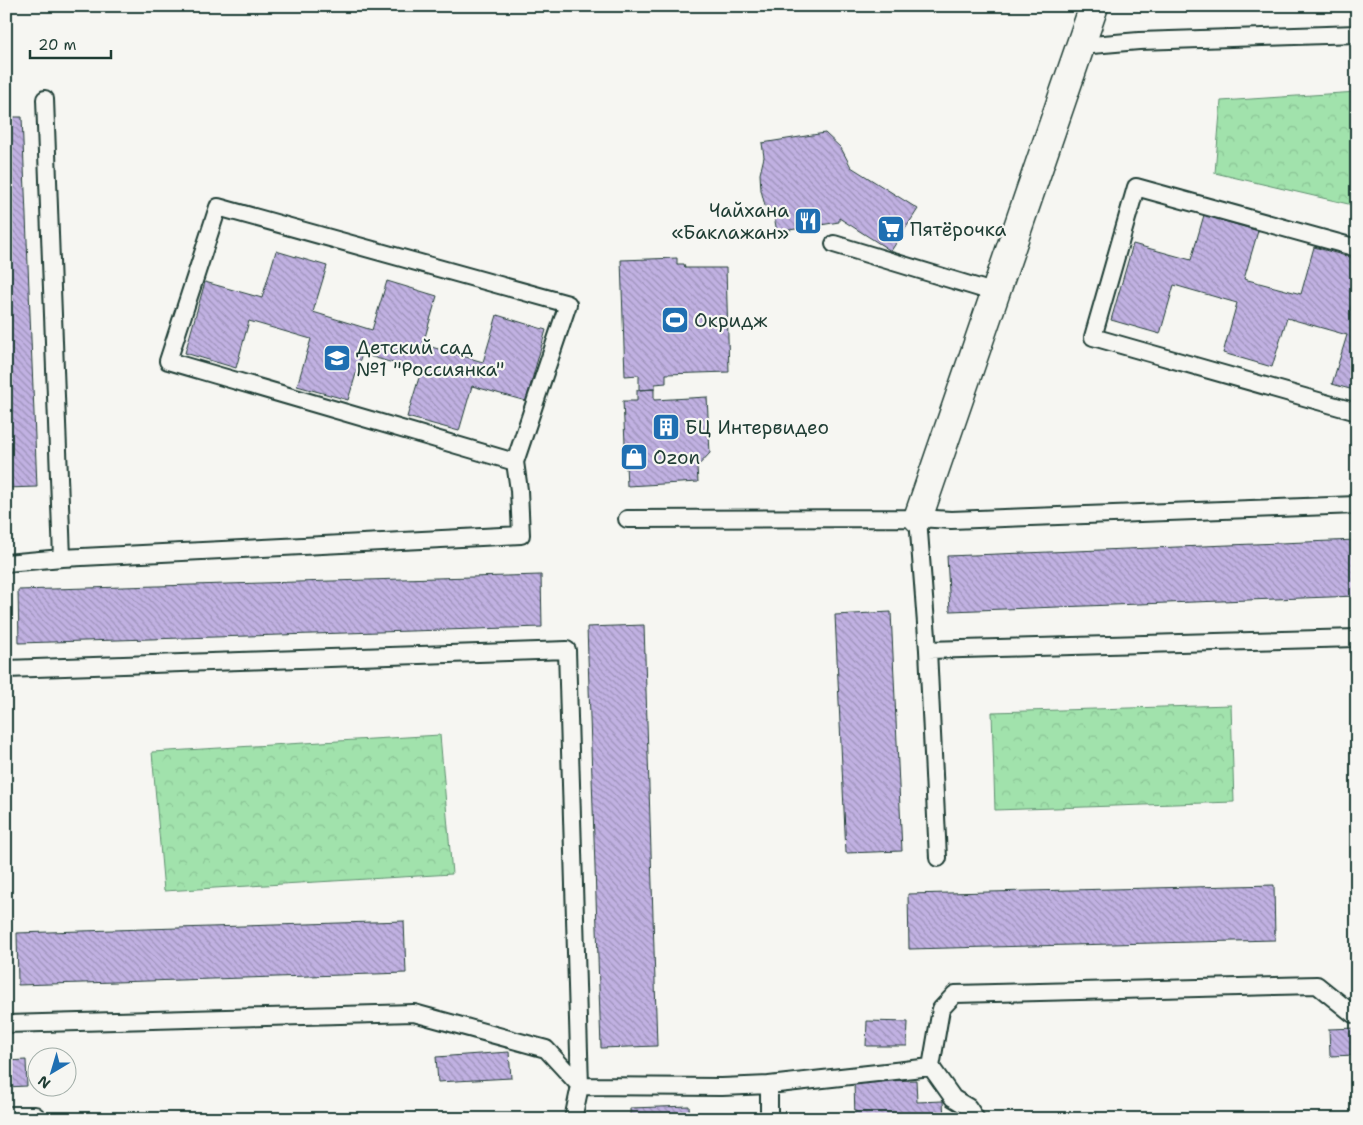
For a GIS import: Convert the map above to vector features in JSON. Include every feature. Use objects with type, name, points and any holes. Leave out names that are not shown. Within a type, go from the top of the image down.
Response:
[{"type":"street","points":[[918,518],[1094,6]]},
{"type":"lane","points":[[1080,46],[1139,41],[1357,34]]},
{"type":"lane","points":[[45,99],[62,558]]},
{"type":"lane","points":[[1357,248],[1136,187],[1093,337],[1357,412]]},
{"type":"lane","points":[[6,563],[62,558],[521,535],[519,490],[515,462],[568,304],[218,206],[168,361],[515,462]]},
{"type":"lane","points":[[834,244],[996,293]]},
{"type":"lane","points":[[627,519],[918,518],[951,520],[1357,505]]},
{"type":"lane","points":[[918,518],[928,650],[938,858]]},
{"type":"lane","points":[[928,650],[1357,638]]},
{"type":"lane","points":[[6,669],[567,650],[580,1086],[573,1119]]},
{"type":"lane","points":[[976,1119],[968,1107],[953,1098],[931,1067],[941,1009],[955,994],[1317,986],[1353,1014],[1357,1014]]},
{"type":"lane","points":[[6,1024],[414,1013],[546,1049],[580,1086],[768,1085],[931,1067]]},
{"type":"lane","points":[[768,1085],[769,1119]]},
{"type":"lane","points":[[6,1115],[35,1115],[39,1119]]},
{"type":"green space","points":[[1357,92],[1357,206],[1215,173],[1221,101]]},
{"type":"green space","points":[[1231,705],[1234,802],[995,810],[992,712]]},
{"type":"green space","points":[[440,735],[452,874],[164,891],[152,752]]},
{"type":"building","points":[[6,117],[22,117],[37,487],[6,488]]},
{"type":"building","points":[[825,133],[841,148],[851,167],[918,209],[891,251],[839,218],[839,222],[777,232],[774,216],[765,206],[761,190],[760,174],[764,157],[762,143]]},
{"type":"building","points":[[1204,215],[1258,231],[1244,279],[1301,294],[1314,247],[1357,259],[1357,286],[1350,310],[1357,311],[1357,391],[1332,384],[1347,335],[1287,318],[1272,367],[1223,353],[1237,303],[1174,285],[1160,334],[1111,320],[1133,244],[1191,260]]},
{"type":"building","points":[[276,251],[327,266],[313,312],[372,330],[387,281],[437,296],[423,344],[428,346],[483,362],[497,315],[546,330],[526,401],[472,386],[459,431],[407,417],[421,371],[362,354],[348,400],[297,386],[311,339],[249,321],[236,368],[185,353],[205,282],[262,298]]},
{"type":"building","name":"Окридж","points":[[677,258],[677,264],[684,264],[685,268],[726,268],[729,372],[666,374],[666,383],[655,384],[655,389],[639,390],[639,375],[625,376],[621,260]]},
{"type":"building","name":"БЦ Интервидео","points":[[654,389],[654,400],[707,397],[710,453],[697,467],[698,482],[627,486],[623,401],[637,401],[637,390]]},
{"type":"building","points":[[1357,540],[1357,596],[950,611],[947,556]]},
{"type":"building","points":[[541,575],[542,627],[19,643],[18,590]]},
{"type":"building","points":[[891,612],[902,851],[846,853],[835,615]]},
{"type":"building","points":[[644,625],[657,1046],[601,1048],[587,627]]},
{"type":"building","points":[[1274,885],[1275,940],[909,949],[908,894]]},
{"type":"building","points":[[404,921],[406,973],[18,985],[17,933]]},
{"type":"building","points":[[867,1021],[908,1022],[907,1046],[866,1046]]},
{"type":"building","points":[[1357,1028],[1357,1055],[1330,1056],[1329,1029]]},
{"type":"building","points":[[509,1052],[511,1078],[438,1082],[436,1057]]},
{"type":"building","points":[[26,1060],[27,1086],[6,1087],[6,1061]]},
{"type":"building","points":[[916,1080],[917,1102],[943,1101],[944,1119],[855,1119],[854,1082]]},
{"type":"building","points":[[689,1106],[690,1119],[630,1119],[630,1108]]},
{"type":"place","name":"Чайхана «Баклажан»","points":[[808,221]]},
{"type":"place","name":"Пятёрочка","points":[[891,229]]},
{"type":"place","name":"Окридж","points":[[675,320]]},
{"type":"place","name":"Детский сад №1 \"Россиянка\"","points":[[337,358]]},
{"type":"place","name":"БЦ Интервидео","points":[[666,427]]},
{"type":"place","name":"Ozon","points":[[634,457]]}]
